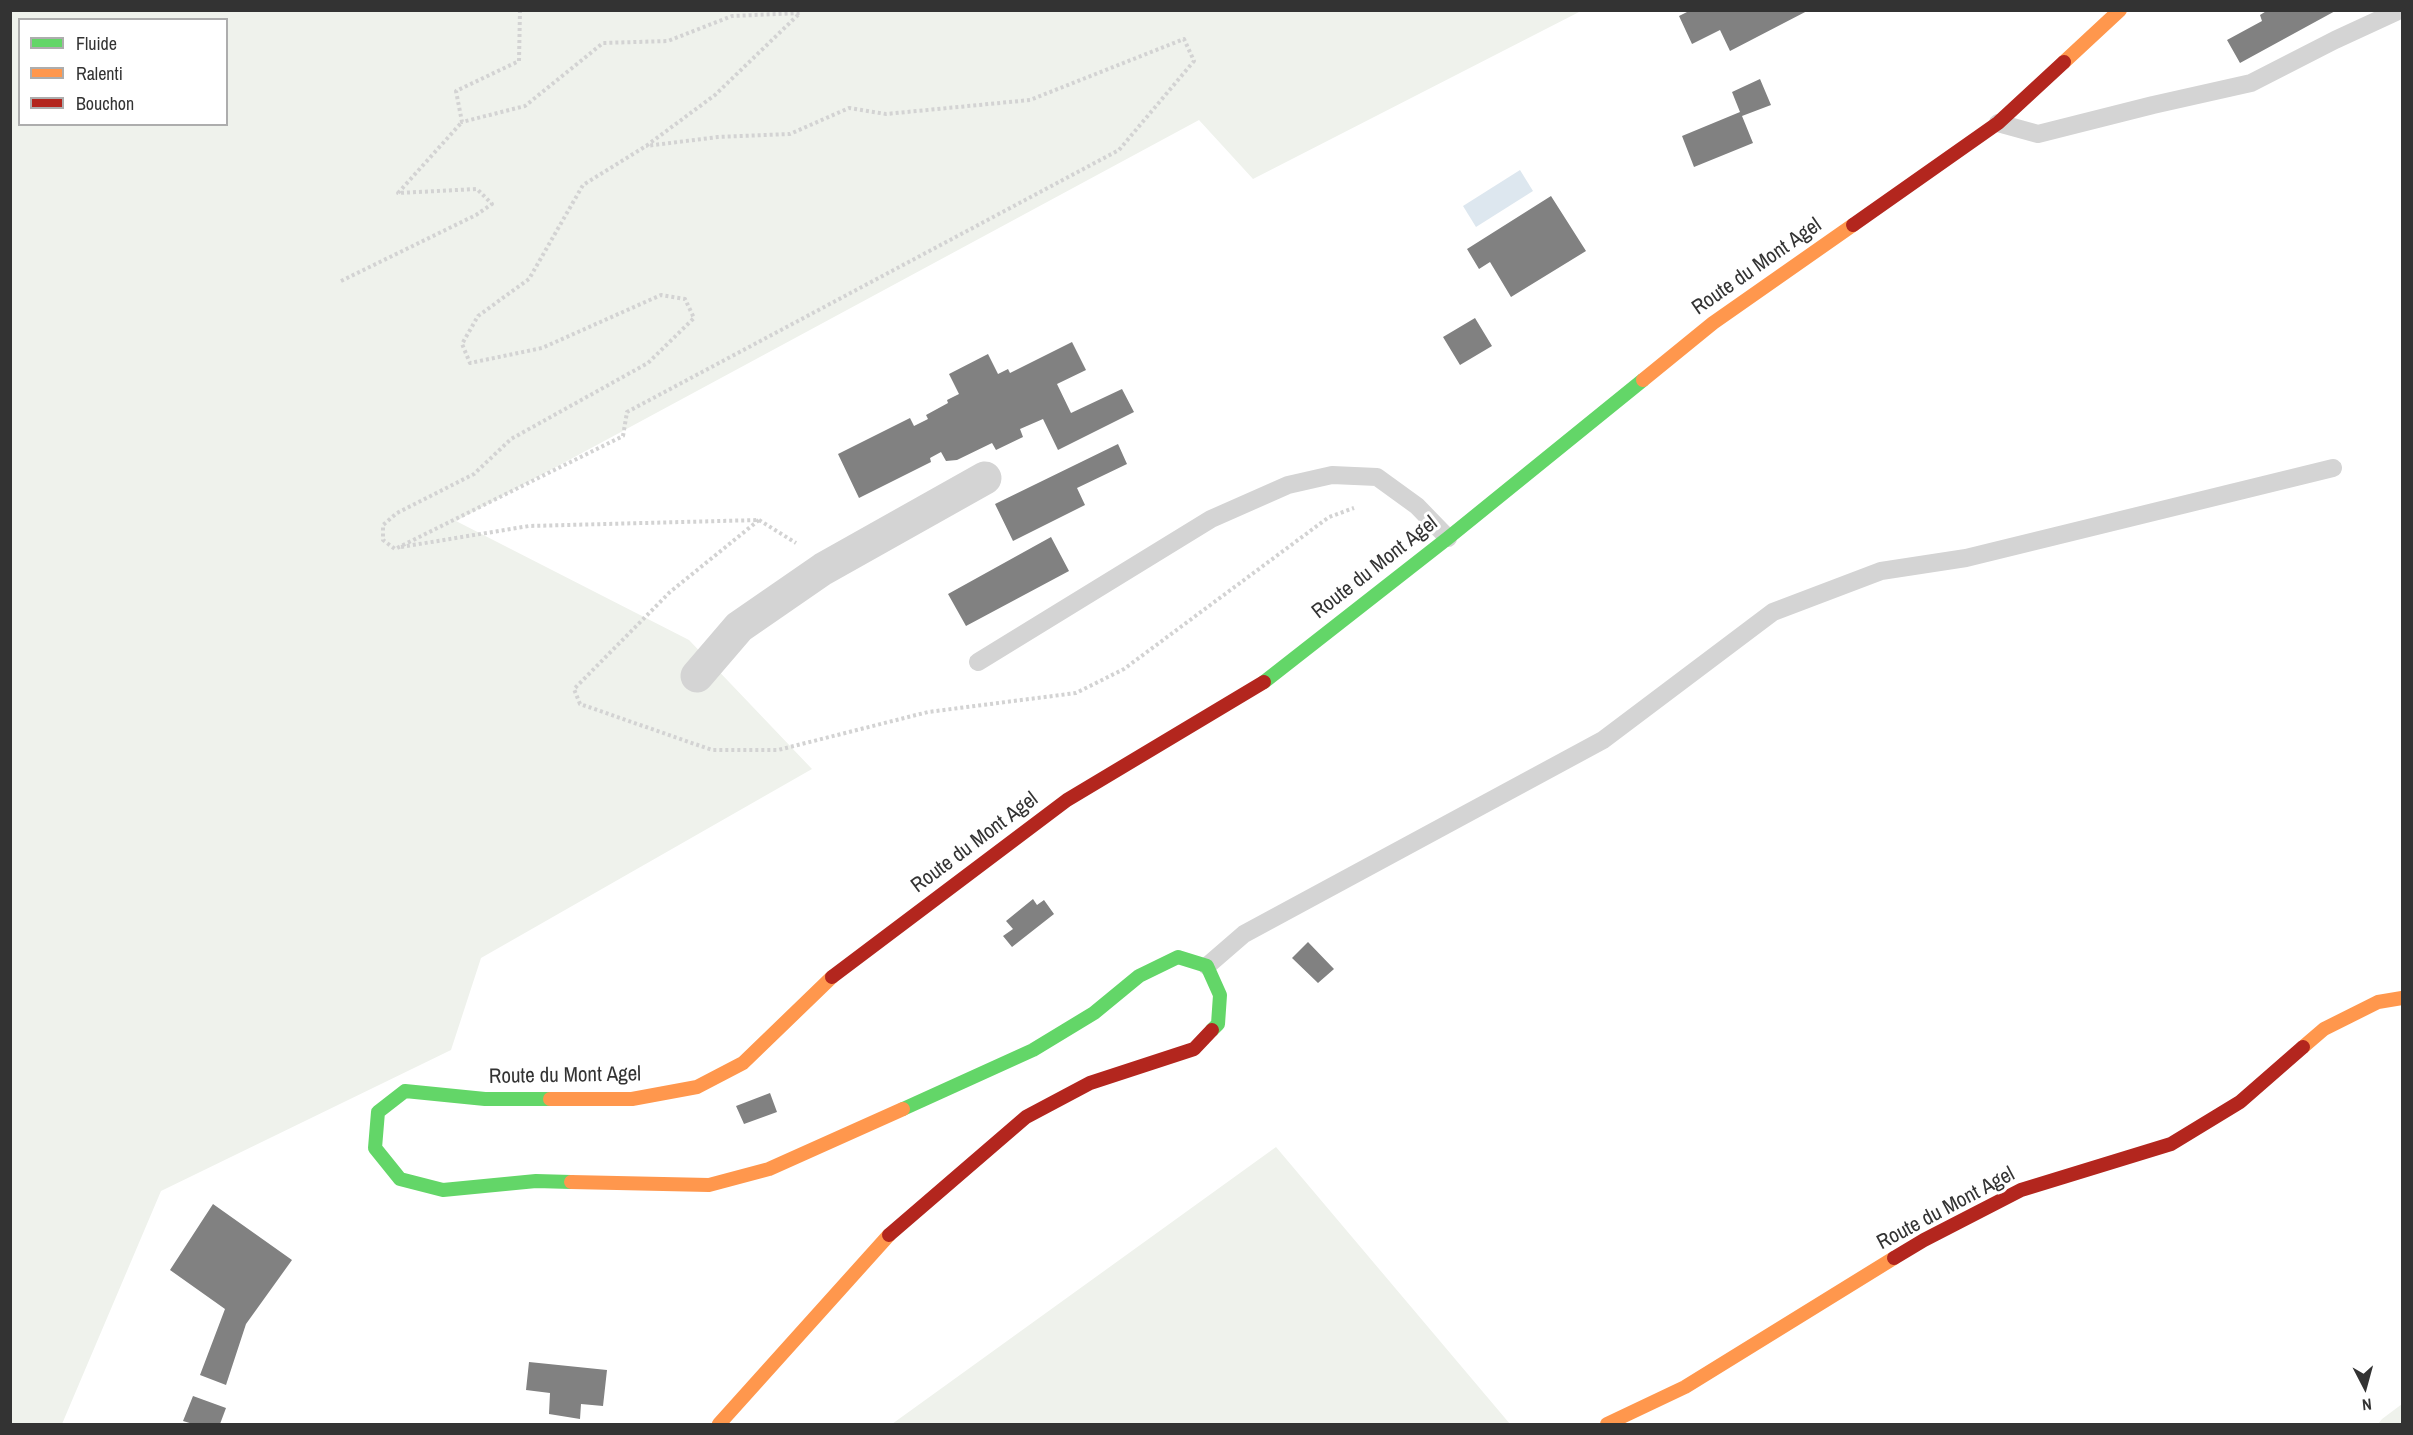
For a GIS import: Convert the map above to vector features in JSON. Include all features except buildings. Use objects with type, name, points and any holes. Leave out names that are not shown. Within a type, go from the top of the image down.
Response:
[{"type":"street","name":"Route du Mont Agel","points":[[1207,966],[1178,957],[1139,976],[1094,1012],[1033,1050],[769,1169],[709,1185],[536,1181],[443,1190],[400,1179],[375,1148],[378,1112],[405,1091],[485,1099],[632,1099],[697,1088],[743,1063],[830,978],[1057,807],[1256,688],[1448,538],[1713,323],[1998,123],[2120,10]]},
{"type":"street","points":[[697,676],[739,627],[813,576],[985,478]]},
{"type":"street","points":[[719,1425],[898,1225],[1026,1117],[1090,1083],[1194,1049],[1218,1024],[1220,995],[1207,966]]},
{"type":"street","name":"Route du Mont Agel","points":[[1607,1425],[1685,1387],[1924,1240],[2021,1190],[2171,1144],[2240,1102],[2324,1029],[2378,1002],[2403,998]]},
{"type":"lane","points":[[1998,123],[2038,134],[2251,83],[2400,10]]},
{"type":"lane","points":[[1207,966],[1244,934],[1603,741],[1773,612],[1881,571],[1966,558],[2332,468]]},
{"type":"lane","points":[[978,662],[1211,519],[1288,485],[1332,475],[1377,477],[1417,506],[1448,538]]},
{"type":"path","points":[[462,122],[456,91],[519,61],[520,10]]},
{"type":"path","points":[[341,281],[476,215],[492,204],[477,189],[398,193],[462,122],[525,106],[603,43],[668,41],[732,16],[800,13],[715,96],[646,146],[583,185],[529,279],[478,316],[462,344],[470,363],[542,348],[661,295],[685,299],[694,318],[648,363],[511,439],[474,474],[397,513],[383,525],[383,540],[395,549],[529,526],[759,520],[670,592],[574,688],[580,704],[712,750],[778,750],[928,712],[1076,693],[1124,669],[1329,518],[1398,492]]},
{"type":"path","points":[[395,549],[623,436],[627,412],[1119,150],[1194,61],[1184,39],[1030,100],[886,114],[849,108],[790,134],[718,137],[646,146]]},
{"type":"shaded area","points":[[10,11],[1581,11],[1253,179],[1199,120],[456,521],[689,640],[812,769],[481,958],[451,1050],[161,1191],[62,1424],[10,1424]]},
{"type":"shaded area","points":[[1520,170],[1533,191],[1476,227],[1463,206]]},
{"type":"shaded area","points":[[1276,1147],[1510,1424],[892,1424]]},
{"type":"shaded area","points":[[2402,1404],[2402,1424],[2378,1424],[2382,1419]]},
{"type":"traffic: fast","points":[[1264,682],[1448,538],[1643,380]]},
{"type":"traffic: fast","points":[[903,1109],[1033,1050],[1094,1013],[1139,976],[1178,957],[1207,966],[1220,995],[1218,1024],[1212,1030]]},
{"type":"traffic: fast","points":[[550,1099],[485,1099],[405,1091],[378,1112],[375,1148],[400,1179],[443,1190],[536,1181],[571,1182]]},
{"type":"traffic: slow","points":[[2064,62],[2120,10]]},
{"type":"traffic: slow","points":[[1643,380],[1713,323],[1853,225]]},
{"type":"traffic: slow","points":[[550,1099],[632,1099],[697,1087],[743,1063],[832,977]]},
{"type":"traffic: slow","points":[[2303,1047],[2324,1029],[2378,1002],[2402,998]]},
{"type":"traffic: slow","points":[[571,1182],[709,1185],[769,1169],[903,1109]]},
{"type":"traffic: slow","points":[[719,1424],[889,1235]]},
{"type":"traffic: slow","points":[[1607,1424],[1685,1387],[1894,1258]]},
{"type":"traffic: jam","points":[[1853,225],[1998,123],[2064,62]]},
{"type":"traffic: jam","points":[[832,977],[1067,800],[1264,682]]},
{"type":"traffic: jam","points":[[889,1235],[1026,1117],[1090,1083],[1194,1049],[1212,1030]]},
{"type":"traffic: jam","points":[[1894,1258],[2021,1190],[2171,1144],[2240,1102],[2303,1047]]}]
